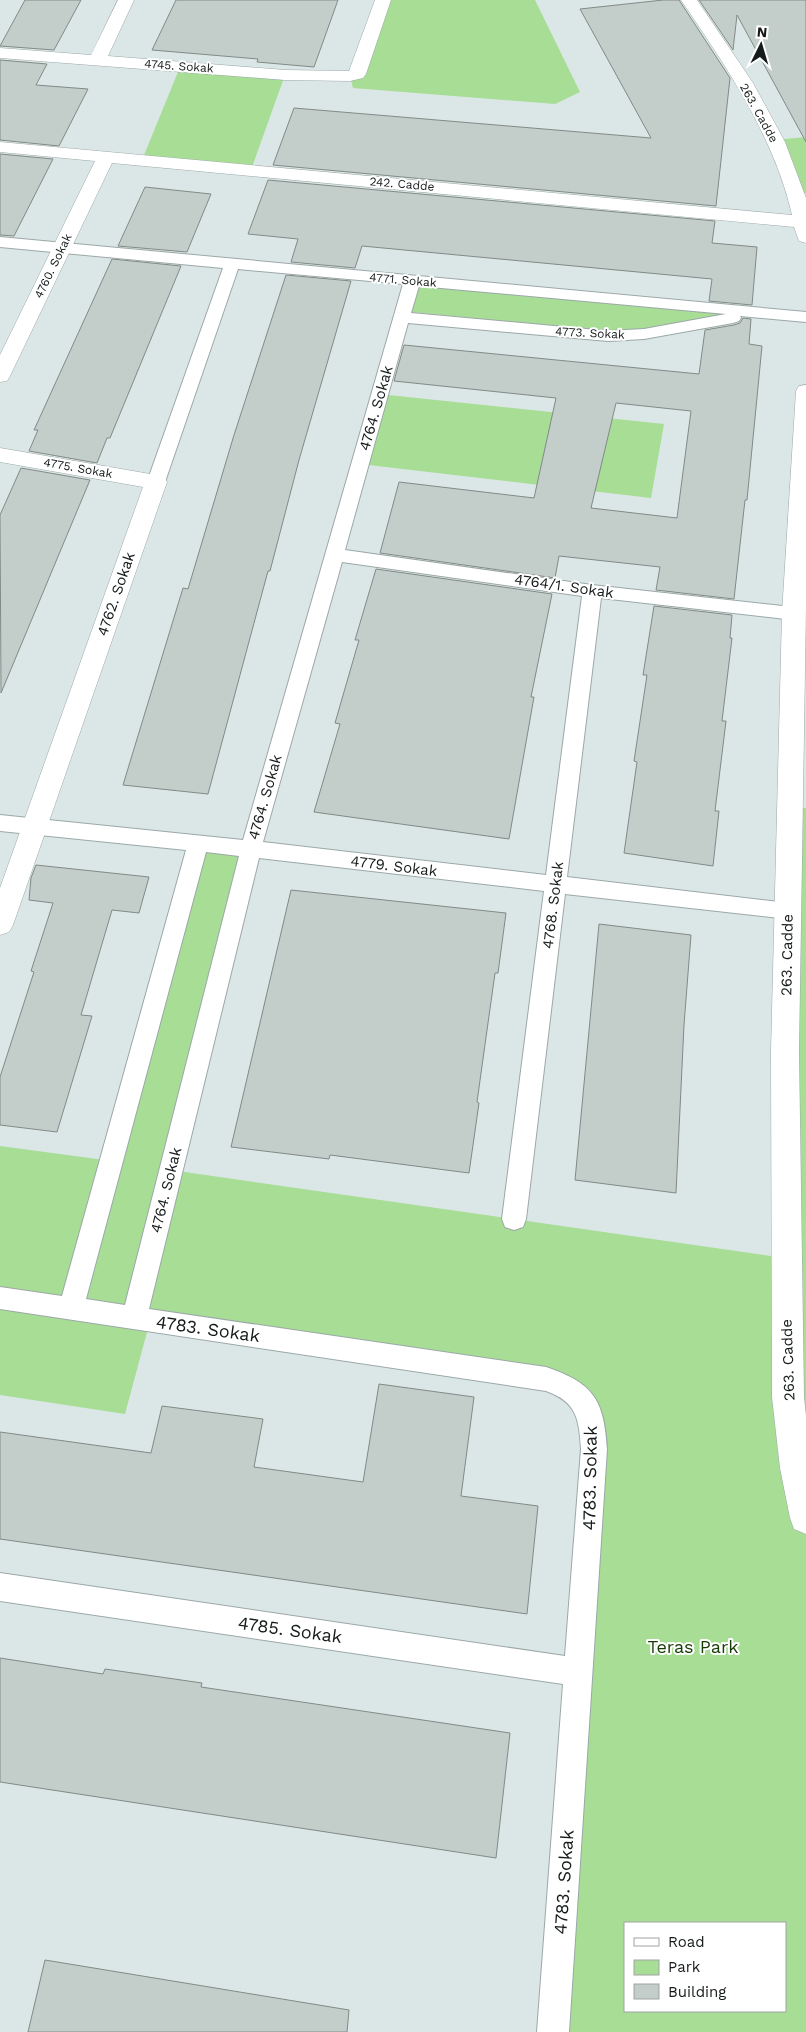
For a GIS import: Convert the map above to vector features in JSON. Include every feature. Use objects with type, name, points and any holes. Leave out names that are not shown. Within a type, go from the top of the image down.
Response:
[{"type":"street","points":[[97,60],[126,0]]},
{"type":"street","name":"4745. Sokak","points":[[0,53],[337,77],[357,74],[383,0]]},
{"type":"street","name":"263. Cadde","points":[[689,0],[759,108],[802,194],[805,229]]},
{"type":"street","name":"242. Cadde","points":[[0,147],[805,229]]},
{"type":"street","name":"4760. Sokak","points":[[0,376],[106,157]]},
{"type":"street","name":"263. Cadde","points":[[806,393],[794,613],[788,912],[795,1045],[796,1468],[806,1518]]},
{"type":"street","name":"4775. Sokak","points":[[0,455],[156,482]]},
{"type":"street","name":"4762. Sokak","points":[[0,925],[156,482]]},
{"type":"lane","name":"4771. Sokak","points":[[0,242],[806,317]]},
{"type":"lane","name":"4762. Sokak","points":[[156,482],[232,264]]},
{"type":"lane","name":"4764. Sokak","points":[[134,1318],[251,849],[412,280]]},
{"type":"lane","name":"4773. Sokak","points":[[402,316],[608,336],[644,334],[733,318],[777,314]]},
{"type":"lane","name":"4764/1. Sokak","points":[[334,555],[592,591],[794,613]]},
{"type":"lane","name":"4768. Sokak","points":[[514,1219],[592,591]]},
{"type":"lane","name":"4779. Sokak","points":[[0,823],[251,849],[788,912]]},
{"type":"lane","points":[[71,1309],[198,844]]},
{"type":"lane","name":"4783. Sokak","points":[[0,1298],[527,1375],[559,1382],[576,1393],[586,1404],[590,1413],[594,1449],[553,2032]]},
{"type":"lane","name":"4785. Sokak","points":[[0,1587],[579,1672]]},
{"type":"green space","points":[[383,0],[535,0],[580,92],[555,104],[353,88],[350,76]]},
{"type":"green space","points":[[180,67],[285,75],[251,170],[142,160]]},
{"type":"green space","points":[[806,137],[806,193],[798,196],[775,140]]},
{"type":"green space","points":[[417,286],[725,313],[727,315],[643,330],[608,331],[411,312]]},
{"type":"green space","points":[[379,394],[664,424],[651,498],[360,464]]},
{"type":"green space","name":"Teras Park","points":[[790,807],[806,808],[806,2032],[553,2032],[594,1449],[576,1393],[150,1321],[125,1414],[0,1395],[0,1146],[112,1161],[71,1308],[134,1318],[171,1170],[785,1258]]},
{"type":"green space","points":[[203,850],[243,854],[130,1308],[81,1301]]},
{"type":"building","points":[[25,0],[81,0],[54,50],[0,46]]},
{"type":"building","points":[[176,0],[338,0],[314,67],[257,62],[258,59],[152,50]]},
{"type":"building","points":[[679,0],[730,78],[716,206],[273,165],[294,108],[651,138],[580,9]]},
{"type":"building","points":[[699,0],[806,0],[806,142],[737,15],[733,50]]},
{"type":"building","points":[[0,60],[47,64],[36,85],[88,89],[59,146],[0,140]]},
{"type":"building","points":[[0,154],[53,159],[14,236],[0,235]]},
{"type":"building","points":[[268,180],[715,221],[712,243],[757,247],[752,305],[709,301],[712,279],[362,246],[355,268],[291,262],[298,239],[248,234]]},
{"type":"building","points":[[145,187],[211,194],[187,252],[118,246]]},
{"type":"building","points":[[112,259],[181,266],[110,438],[107,438],[97,463],[29,451],[38,430],[34,430]]},
{"type":"building","points":[[286,275],[351,281],[299,460],[270,571],[268,571],[208,794],[123,785],[183,588],[188,589],[234,435]]},
{"type":"building","points":[[743,318],[751,319],[749,344],[762,346],[747,500],[745,500],[734,599],[656,590],[660,567],[559,556],[555,578],[380,553],[399,482],[534,498],[556,398],[394,381],[404,345],[699,374],[705,330],[740,323]],"holes":[[[616,403],[691,411],[677,518],[591,508]]]},
{"type":"building","points":[[21,468],[90,480],[1,693],[0,515]]},
{"type":"building","points":[[376,569],[552,594],[531,697],[534,697],[509,839],[314,812],[340,724],[335,723],[359,640],[355,640]]},
{"type":"building","points":[[654,606],[732,615],[730,638],[732,638],[722,721],[726,721],[715,811],[719,811],[713,866],[624,853],[637,762],[634,761],[647,675],[643,675]]},
{"type":"building","points":[[36,865],[149,877],[139,913],[112,910],[81,1015],[92,1016],[57,1132],[0,1125],[0,1077],[34,972],[31,971],[53,903],[29,900],[31,878]]},
{"type":"building","points":[[291,890],[506,913],[498,973],[495,973],[469,1173],[330,1155],[329,1159],[231,1147]]},
{"type":"building","points":[[599,924],[691,935],[684,1025],[676,1193],[575,1180]]},
{"type":"building","points":[[379,1384],[474,1397],[461,1496],[538,1506],[527,1614],[0,1539],[0,1432],[151,1453],[162,1406],[263,1419],[254,1467],[363,1482]]},
{"type":"building","points":[[0,1658],[103,1674],[105,1669],[202,1683],[201,1687],[510,1733],[496,1858],[0,1782]]},
{"type":"building","points":[[45,1960],[349,2010],[347,2032],[28,2032]]}]
